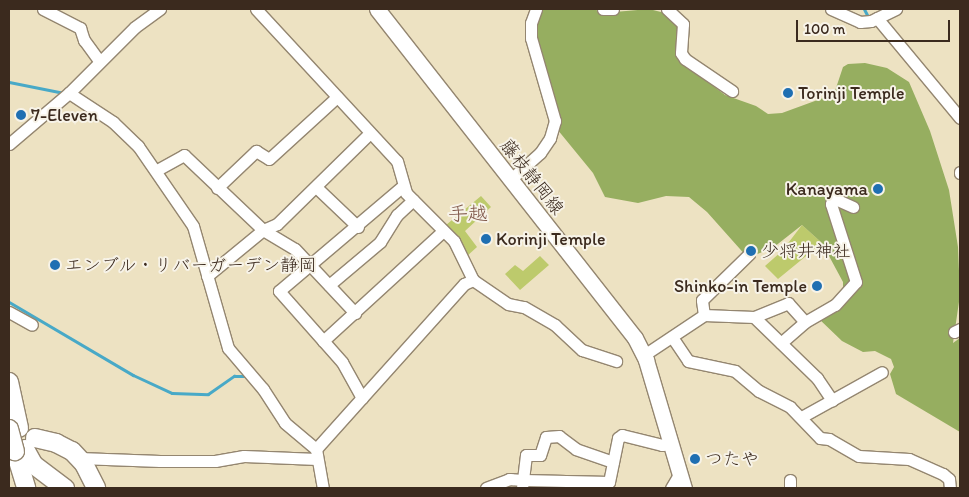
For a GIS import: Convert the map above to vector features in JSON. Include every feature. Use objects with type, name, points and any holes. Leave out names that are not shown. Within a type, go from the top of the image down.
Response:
[{"type":"highway","points":[[9,382],[12,428],[25,446],[34,465],[65,488]]},
{"type":"highway","points":[[25,446],[56,443],[79,458],[96,488]]},
{"type":"highway","points":[[25,446],[26,488]]},
{"type":"main road","name":"藤枝静岡線","points":[[377,9],[635,338],[644,355],[684,488]]},
{"type":"street","points":[[43,9],[80,28],[84,40],[99,61]]},
{"type":"street","points":[[9,144],[69,93],[99,61],[160,9]]},
{"type":"street","points":[[256,9],[401,167],[403,186],[413,200],[454,241],[473,280],[508,304],[524,307],[555,325],[582,350],[616,361]]},
{"type":"street","points":[[510,179],[540,153],[550,138],[554,121],[531,38],[536,9]]},
{"type":"street","points":[[603,9],[613,9]]},
{"type":"street","points":[[667,9],[682,24],[681,53],[684,59],[732,91]]},
{"type":"street","points":[[831,9],[860,22],[877,18],[896,9]]},
{"type":"street","points":[[877,18],[960,118]]},
{"type":"street","points":[[69,93],[122,130],[157,170],[193,226],[228,348],[263,389],[286,422],[316,454],[323,488]]},
{"type":"street","points":[[217,188],[256,151],[269,159],[337,97]]},
{"type":"street","points":[[207,276],[263,230],[276,224],[370,133]]},
{"type":"street","points":[[157,170],[184,155],[263,230],[295,249],[355,313]]},
{"type":"street","points":[[362,398],[342,362],[279,291],[358,227],[403,186]]},
{"type":"street","points":[[316,187],[358,227]]},
{"type":"street","points":[[781,343],[805,322],[835,305],[856,282],[831,204],[833,198],[853,207]]},
{"type":"street","points":[[329,285],[380,242],[396,215],[413,200]]},
{"type":"street","points":[[323,341],[444,231]]},
{"type":"street","points":[[704,316],[702,300],[749,254]]},
{"type":"street","points":[[79,458],[160,462],[215,461],[244,456],[316,454],[362,398],[464,284],[473,280]]},
{"type":"street","points":[[644,355],[704,316],[754,317],[788,303],[805,322]]},
{"type":"street","points":[[9,312],[32,325]]},
{"type":"street","points":[[754,317],[817,378],[832,400]]},
{"type":"street","points":[[672,337],[688,361],[735,370],[759,391],[790,407],[820,438],[836,442],[847,452],[878,460],[909,459],[944,474],[949,479],[950,488]]},
{"type":"street","points":[[801,417],[882,372]]},
{"type":"street","points":[[486,488],[502,480],[522,484],[609,482],[618,438],[622,435],[662,445],[672,444]]},
{"type":"street","points":[[522,484],[526,455],[540,455],[546,437],[559,436],[576,449],[613,462]]},
{"type":"street","points":[[670,488],[680,473]]},
{"type":"green space","points":[[542,9],[594,9],[603,13],[649,9],[669,14],[677,24],[682,62],[725,95],[756,106],[768,114],[782,113],[834,94],[843,67],[848,64],[865,63],[887,68],[909,82],[930,131],[949,190],[958,247],[960,295],[953,343],[960,338],[960,432],[896,394],[890,374],[894,367],[891,359],[875,351],[863,352],[842,341],[817,317],[843,290],[843,282],[822,243],[802,225],[774,247],[748,258],[707,212],[689,197],[666,196],[638,203],[605,197],[593,173],[557,129],[536,40],[537,14]]},
{"type":"green space","points":[[481,196],[491,207],[465,231],[477,247],[466,257],[446,225]]},
{"type":"green space","points":[[802,225],[822,243],[778,279],[765,266],[782,251]]},
{"type":"green space","points":[[540,256],[549,265],[520,290],[505,274],[515,265],[523,271]]},
{"type":"waterway","points":[[864,9],[868,17]]},
{"type":"waterway","points":[[9,82],[64,93]]},
{"type":"waterway","points":[[9,302],[133,375],[172,393],[208,394],[234,376],[246,376]]},
{"type":"place","name":"Torinji Temple","points":[[788,93]]},
{"type":"place","name":"7-Eleven","points":[[21,115]]},
{"type":"place","name":"Kanayama","points":[[878,189]]},
{"type":"place","name":"Korinji Temple","points":[[486,239]]},
{"type":"place","name":"少将井神社","points":[[751,251]]},
{"type":"place","name":"エンブル・リバーガーデン静岡","points":[[55,265]]},
{"type":"place","name":"Shinko-in Temple","points":[[817,286]]},
{"type":"place","name":"つたや","points":[[695,459]]},
{"type":"district","name":"手越","points":[[468,213]]}]
